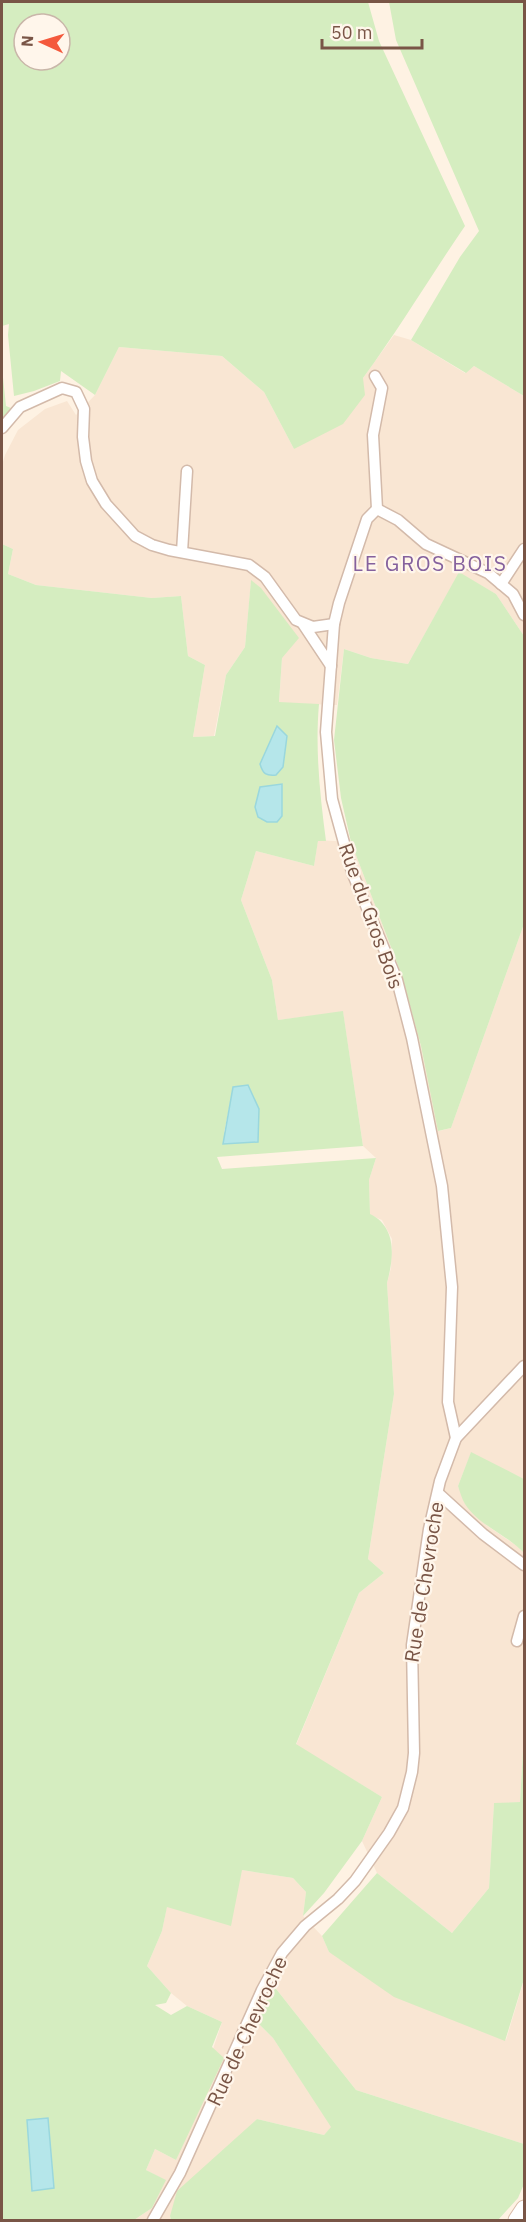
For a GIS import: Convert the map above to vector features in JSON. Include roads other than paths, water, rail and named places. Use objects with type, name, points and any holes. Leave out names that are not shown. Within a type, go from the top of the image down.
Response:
[{"type":"main road","points":[[516,2220],[525,2208]]},
{"type":"street","points":[[375,376],[382,388],[373,435],[377,509],[398,520],[426,544],[488,573],[513,594],[525,615]]},
{"type":"street","points":[[2,428],[20,406],[62,388],[76,392],[84,409],[83,437],[86,461],[92,481],[106,504],[135,536],[152,545],[249,565],[265,577],[296,620],[313,627],[334,624]]},
{"type":"street","points":[[182,552],[188,471]]},
{"type":"street","name":"Rue du Gros Bois","points":[[377,509],[367,519],[334,624],[326,732],[332,799],[352,872],[397,980],[412,1038],[442,1186],[452,1287],[448,1402],[456,1438]]},
{"type":"street","points":[[501,584],[525,549]]},
{"type":"street","points":[[302,622],[331,666]]},
{"type":"street","name":"Rue de Chevroche","points":[[153,2220],[180,2173],[272,1970],[293,1939],[355,1881],[384,1841],[403,1808],[414,1754],[411,1645],[429,1529],[438,1493],[456,1438],[525,1366]]},
{"type":"street","points":[[438,1493],[483,1534],[525,1565]]},
{"type":"street","points":[[518,1641],[525,1616]]},
{"type":"water","points":[[277,726],[287,736],[283,767],[276,775],[270,775],[265,774],[260,764]]},
{"type":"water","points":[[282,784],[282,816],[277,822],[267,822],[258,817],[255,807],[260,787]]},
{"type":"water","points":[[248,1085],[259,1109],[258,1142],[223,1144],[233,1087]]},
{"type":"water","points":[[48,2118],[54,2188],[32,2191],[27,2120]]},
{"type":"district","name":"LE GROS BOIS","points":[[430,564]]}]
